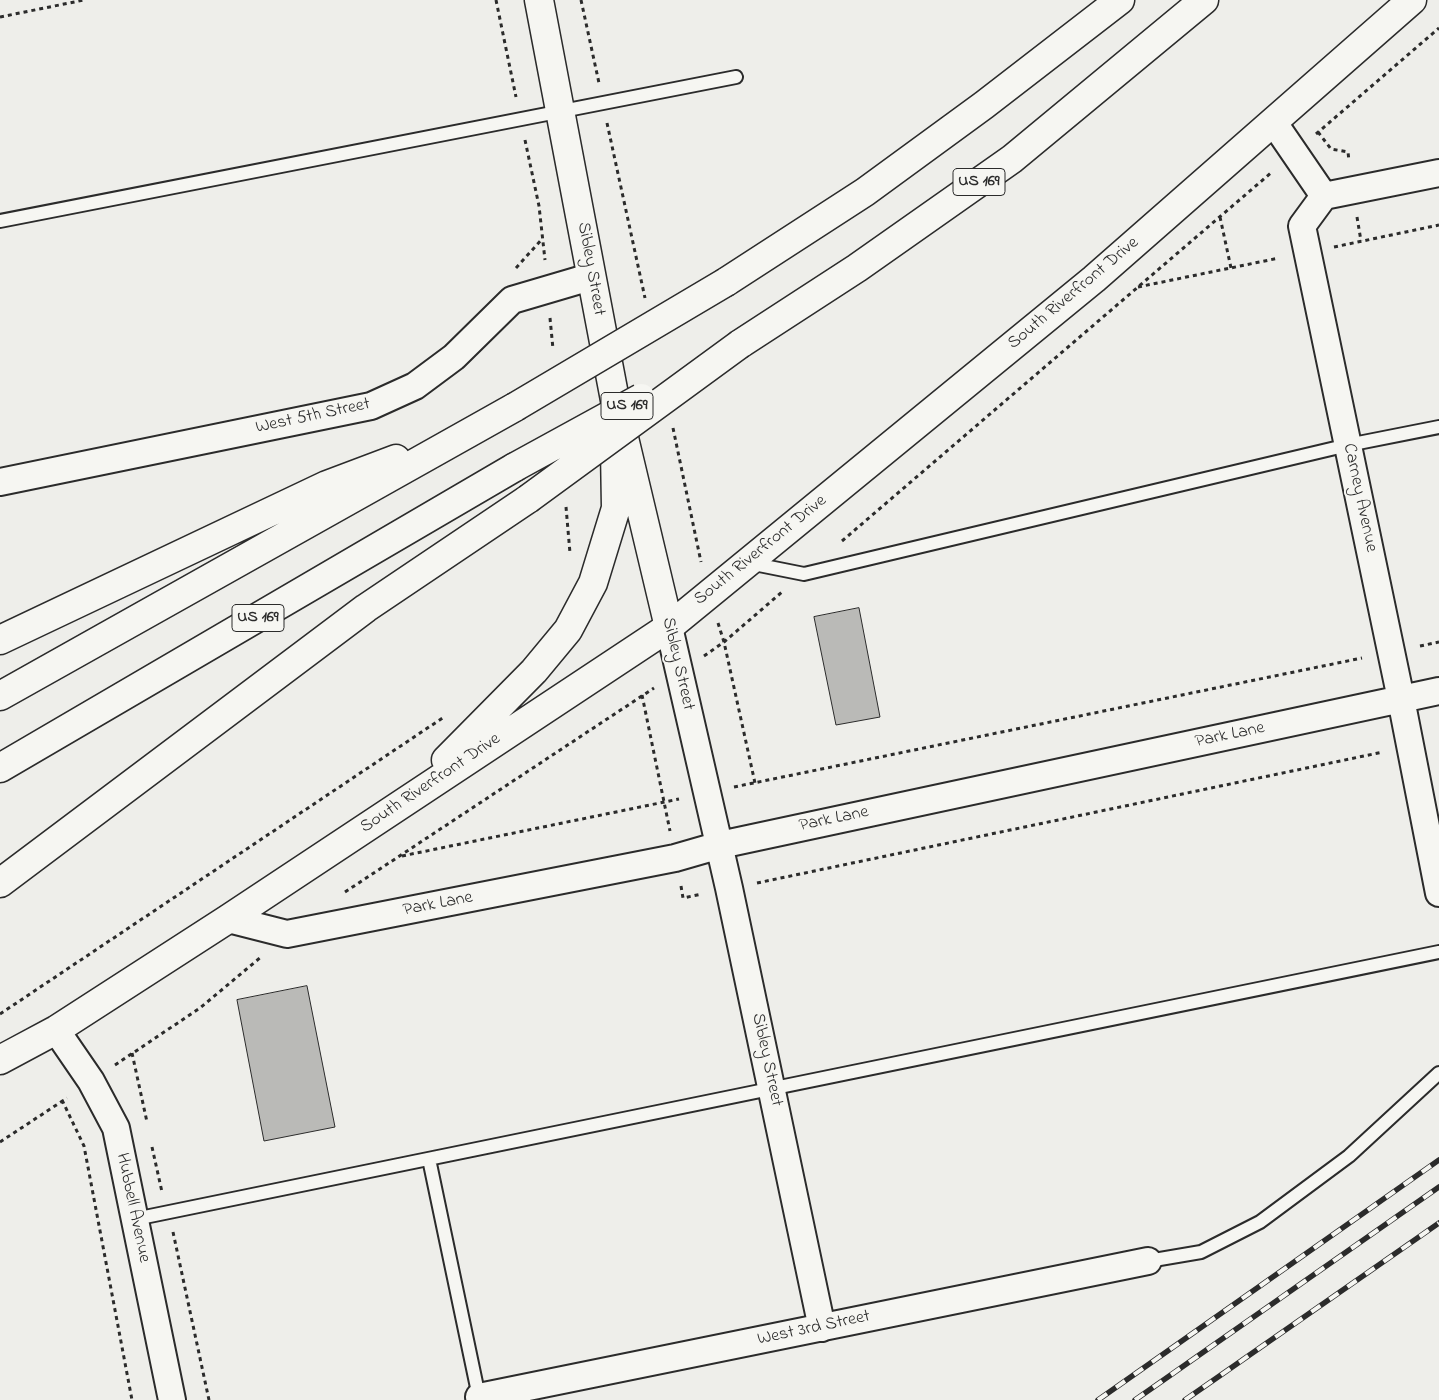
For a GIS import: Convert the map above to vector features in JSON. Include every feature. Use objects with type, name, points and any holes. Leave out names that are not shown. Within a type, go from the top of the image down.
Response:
[{"type":"main road","name":"Sibley Street","points":[[539,0],[562,113],[590,276],[615,400],[668,627]]},
{"type":"main road","points":[[0,696],[482,426],[726,282],[865,192],[984,105],[1120,0]]},
{"type":"main road","name":"US 169","points":[[0,768],[515,467],[740,344],[857,268],[1012,159],[1204,0]]},
{"type":"main road","name":"South Riverfront Drive","points":[[0,1060],[56,1030],[228,919],[668,627],[1094,279],[1412,0]]},
{"type":"main road","points":[[0,883],[358,614],[528,499],[740,344]]},
{"type":"main road","points":[[408,800],[534,671],[568,630],[593,582],[616,508],[615,400]]},
{"type":"main road","points":[[0,640],[327,484],[482,426]]},
{"type":"main road","name":"South Riverfront Drive","points":[[0,1080],[56,1030]]},
{"type":"street","points":[[1274,123],[1324,196],[1439,174]]},
{"type":"street","name":"Carney Avenue","points":[[1324,196],[1302,226],[1402,699],[1439,894]]},
{"type":"street","name":"West 5th Street","points":[[0,482],[371,406],[423,380],[454,357],[512,300],[590,276]]},
{"type":"street","name":"Sibley Street","points":[[668,627],[720,845],[822,1328]]},
{"type":"street","name":"Park Lane","points":[[228,919],[287,934],[675,858],[720,845],[1439,691]]},
{"type":"street","name":"Hubbell Avenue","points":[[56,1030],[91,1081],[116,1128],[172,1400]]},
{"type":"street","name":"West 3rd Street","points":[[479,1397],[1148,1261]]},
{"type":"lane","points":[[0,220],[562,113],[736,77]]},
{"type":"lane","points":[[747,563],[804,574],[1348,445],[1439,427]]},
{"type":"lane","points":[[135,1219],[1439,952]]},
{"type":"lane","points":[[1148,1261],[1201,1252],[1260,1222],[1349,1156],[1439,1073]]},
{"type":"lane","points":[[429,1159],[479,1397]]},
{"type":"path","points":[[0,17],[84,0]]},
{"type":"path","points":[[1220,217],[1231,268]]},
{"type":"path","points":[[512,271],[543,239]]},
{"type":"path","points":[[399,857],[1439,642]]},
{"type":"path","points":[[0,1014],[445,716]]},
{"type":"path","points":[[62,1100],[84,1146],[132,1400]]},
{"type":"building","points":[[859,608],[880,717],[836,725],[814,617]]},
{"type":"building","points":[[307,986],[335,1127],[264,1141],[237,1000]]},
{"type":"railway","points":[[1098,1400],[1439,1160]]},
{"type":"railway","points":[[1135,1400],[1439,1187]]},
{"type":"railway","points":[[1185,1400],[1439,1223]]}]
